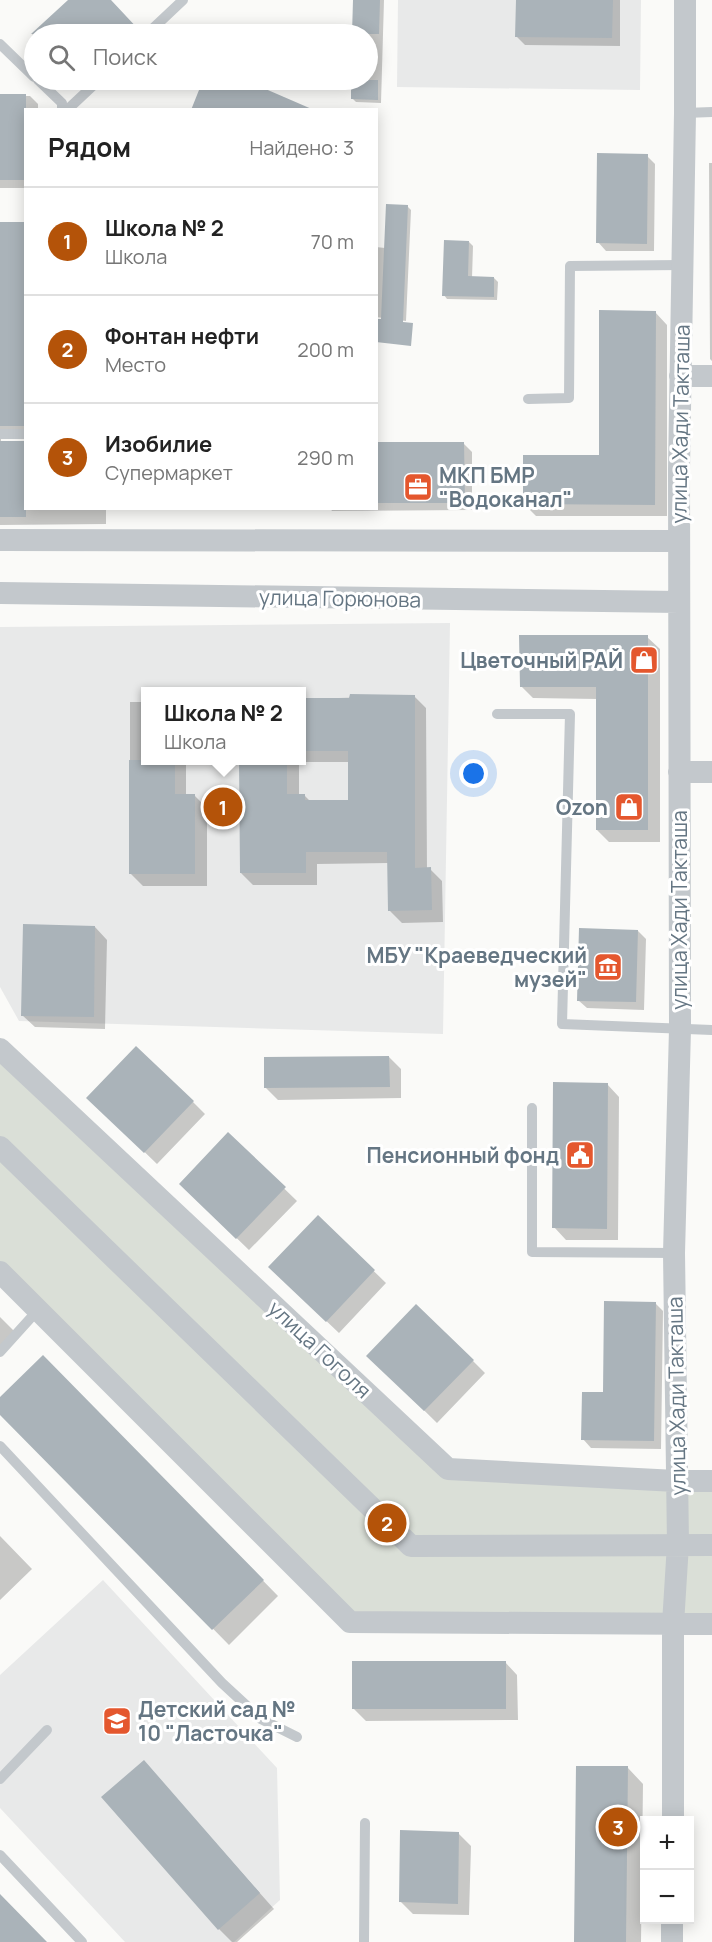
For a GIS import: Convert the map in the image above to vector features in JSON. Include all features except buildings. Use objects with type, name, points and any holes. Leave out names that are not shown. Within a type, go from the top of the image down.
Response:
[{"type":"street","name":"улица Хади Такташа","points":[[673,1816],[673,1624],[678,1544],[674,1253],[680,1029],[679,541],[685,0]]},
{"type":"street","points":[[680,376],[712,376]]},
{"type":"street","points":[[0,540],[679,541]]},
{"type":"street","name":"улица Горюнова","points":[[0,593],[680,602]]},
{"type":"street","points":[[679,772],[712,772]]},
{"type":"street","name":"улица Гоголя","points":[[0,1049],[448,1468],[712,1481]]},
{"type":"street","points":[[0,1147],[411,1546],[712,1545]]},
{"type":"street","points":[[0,1272],[350,1623],[712,1624]]},
{"type":"street","points":[[672,1924],[672,1942]]},
{"type":"lane","points":[[158,24],[183,0]]},
{"type":"lane","points":[[0,44],[24,67]]},
{"type":"lane","points":[[48,90],[62,103],[62,108]]},
{"type":"lane","points":[[69,108],[88,90]]},
{"type":"lane","points":[[685,113],[712,112]]},
{"type":"lane","points":[[528,399],[569,398],[570,266],[682,265]]},
{"type":"lane","points":[[0,434],[24,434]]},
{"type":"lane","points":[[497,714],[570,714],[562,1024],[712,1030]]},
{"type":"lane","points":[[532,1108],[532,1252],[674,1253]]},
{"type":"lane","points":[[0,1352],[37,1311]]},
{"type":"lane","points":[[0,1446],[222,1683],[261,1719],[297,1737]]},
{"type":"lane","points":[[0,1779],[47,1730]]},
{"type":"lane","points":[[364,1942],[365,1823]]},
{"type":"lane","points":[[0,1855],[82,1942]]},
{"type":"shaded area","points":[[398,0],[641,0],[640,90],[397,87]]},
{"type":"shaded area","points":[[450,623],[443,1034],[19,1021],[0,987],[0,627]]},
{"type":"shaded area","points":[[0,1049],[448,1468],[712,1481],[712,1624],[350,1622],[0,1272]]},
{"type":"shaded area","name":"Детский сад № 10 \"Ласточка\"","points":[[103,1580],[277,1768],[280,1900],[234,1942],[125,1942],[0,1808],[0,1675]]},
{"type":"place","name":"МКП БМР \"Водоканал\"","points":[[418,487]]},
{"type":"place","name":"Цветочный РАЙ","points":[[644,660]]},
{"type":"place","name":"Школа № 2","points":[[223,807]]},
{"type":"place","name":"Ozon","points":[[629,807]]},
{"type":"place","name":"МБУ \"Краеведческий музей\"","points":[[608,967]]},
{"type":"place","name":"Пенсионный фонд","points":[[580,1155]]},
{"type":"place","name":"Фонтан нефти","points":[[387,1523]]},
{"type":"place","name":"Детский сад № 10 \"Ласточка\"","points":[[117,1721]]},
{"type":"place","name":"Изобилие","points":[[618,1827]]}]
